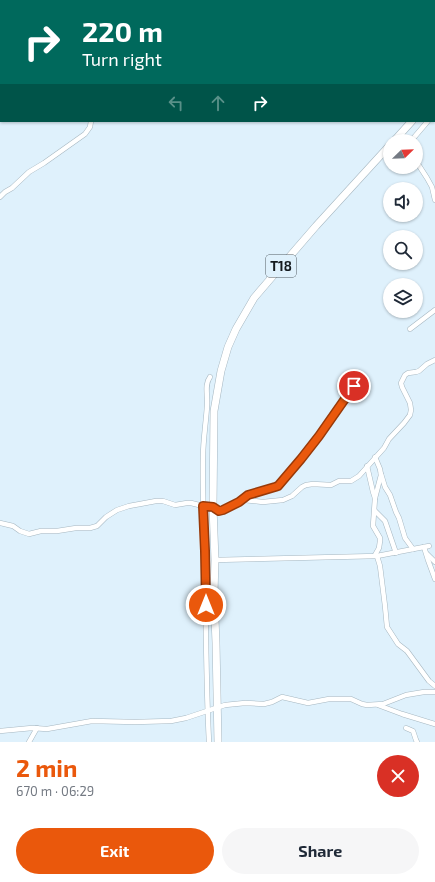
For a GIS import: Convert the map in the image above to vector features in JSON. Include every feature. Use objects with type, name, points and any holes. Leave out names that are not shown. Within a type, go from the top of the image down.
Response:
[{"type":"highway","points":[[402,134],[411,122]]},
{"type":"highway","name":"T18","points":[[218,742],[213,507],[214,417],[221,371],[228,347],[236,329],[254,298],[316,226],[383,153]]},
{"type":"street","points":[[0,197],[30,172],[85,134],[90,127],[91,122]]},
{"type":"street","points":[[417,134],[427,122]]},
{"type":"street","points":[[423,172],[432,187],[435,200]]},
{"type":"street","points":[[410,329],[435,310]]},
{"type":"street","points":[[0,523],[12,526],[29,534],[38,531],[93,528],[117,510],[156,501],[163,501],[175,505],[187,503],[213,507],[221,510],[239,502],[248,500],[262,502],[283,500],[292,496],[305,486],[313,484],[328,485],[339,481],[350,481],[357,478],[384,448],[389,439],[410,415],[410,403],[402,387],[403,378],[407,374],[421,370],[428,363],[435,360]]},
{"type":"street","points":[[209,742],[207,710],[203,456],[207,381],[210,376]]},
{"type":"street","points":[[239,502],[248,495],[275,487],[279,484],[319,436],[358,379]]},
{"type":"street","points":[[375,457],[385,487],[390,495],[399,518],[405,538],[413,549]]},
{"type":"street","points":[[367,466],[375,498]]},
{"type":"street","points":[[380,472],[380,479],[375,498],[373,526],[380,538],[376,556],[380,566],[387,627],[398,644],[407,651],[429,681],[435,686]]},
{"type":"street","points":[[374,511],[385,522],[396,553]]},
{"type":"street","points":[[215,560],[376,556],[427,546],[426,553],[435,579]]},
{"type":"street","points":[[426,553],[435,562]]},
{"type":"street","points":[[0,731],[37,728],[47,729],[92,721],[171,721],[186,718],[228,704],[264,704],[282,697],[308,703],[329,699],[351,699],[365,704],[383,704],[410,694],[426,691],[435,692]]},
{"type":"street","points":[[376,704],[435,724]]},
{"type":"street","points":[[29,742],[37,728]]},
{"type":"street","points":[[406,728],[413,731],[417,742]]},
{"type":"route","points":[[206,605],[203,506],[213,507],[219,511],[223,510],[239,502],[248,495],[278,486],[319,436],[354,386]]}]
